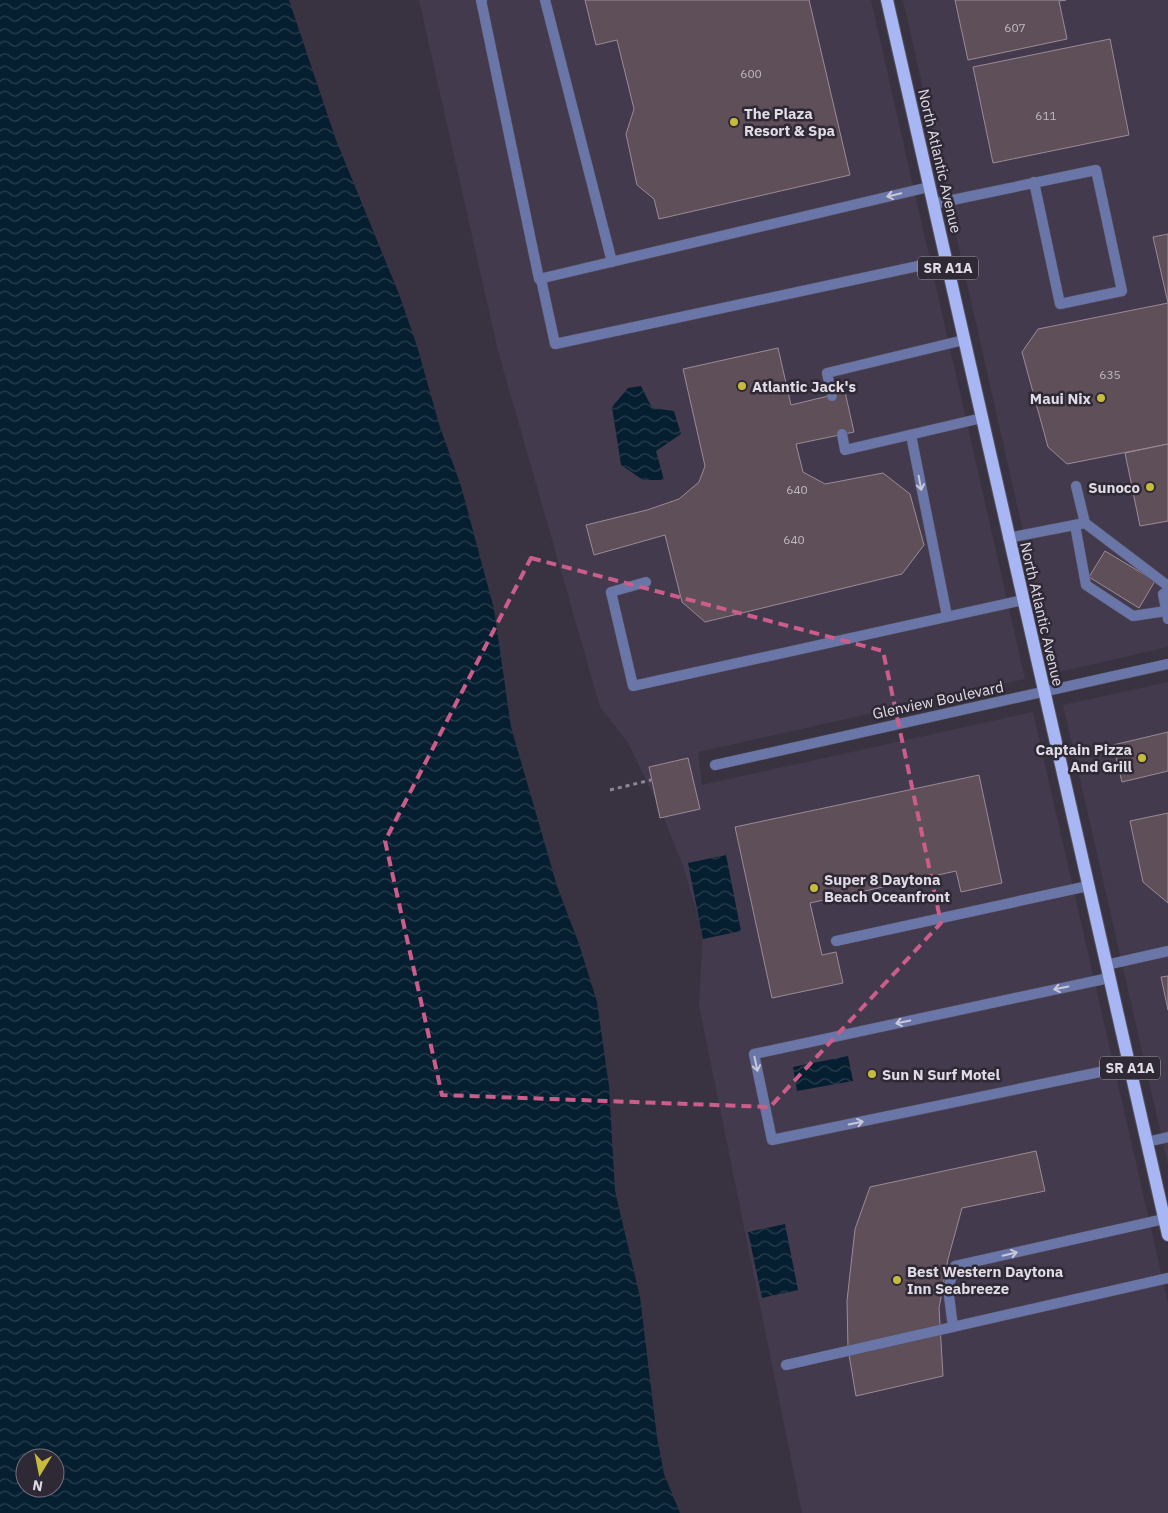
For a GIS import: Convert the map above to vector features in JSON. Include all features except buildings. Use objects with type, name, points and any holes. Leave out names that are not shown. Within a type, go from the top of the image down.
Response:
[{"type":"main road","name":"North Atlantic Avenue","points":[[887,0],[1168,1235]]},
{"type":"street","points":[[482,0],[480,0],[539,279],[541,279],[555,344],[946,260]]},
{"type":"street","points":[[545,0],[612,262]]},
{"type":"street","points":[[933,204],[1034,182],[1096,170],[1122,291],[1060,304],[1034,182]]},
{"type":"street","points":[[541,279],[929,187]]},
{"type":"street","points":[[832,396],[827,373],[964,340]]},
{"type":"street","points":[[842,434],[845,450],[982,418]]},
{"type":"street","points":[[911,435],[947,616]]},
{"type":"street","points":[[1076,486],[1086,585],[1133,616],[1167,615],[1163,594],[1168,591]]},
{"type":"street","points":[[1008,538],[1080,524],[1168,586]]},
{"type":"street","points":[[646,582],[610,592],[633,686],[1023,600]]},
{"type":"street","name":"Glenview Boulevard","points":[[715,765],[1168,664]]},
{"type":"street","points":[[836,941],[1088,886]]},
{"type":"street","points":[[1106,965],[1168,951]]},
{"type":"street","points":[[1109,978],[754,1054],[772,1140],[1129,1066]]},
{"type":"street","points":[[1146,1142],[1168,1137]]},
{"type":"street","points":[[953,1327],[948,1288],[955,1266],[1164,1219]]},
{"type":"street","points":[[786,1365],[1168,1278]]},
{"type":"path","points":[[610,790],[652,780]]},
{"type":"highlighted area","points":[[531,558],[883,651],[941,923],[770,1107],[442,1095],[385,841]]},
{"type":"shaded area","points":[[419,0],[871,0],[1025,679],[698,752],[702,785],[1033,712],[1168,1303],[1168,1513],[802,1513],[699,1005],[703,933],[683,866],[661,811],[628,743],[600,707],[498,351]]},
{"type":"shaded area","points":[[903,0],[1168,0],[1168,647],[1055,673]]},
{"type":"shaded area","points":[[1168,682],[1168,1165],[1063,705]]},
{"type":"water","points":[[0,0],[289,0],[336,140],[399,294],[417,346],[439,424],[461,486],[494,609],[511,727],[557,886],[579,944],[597,1002],[609,1086],[615,1191],[640,1297],[657,1437],[664,1474],[680,1513],[0,1513]]},
{"type":"water","points":[[641,386],[652,408],[674,411],[681,434],[656,451],[664,480],[643,480],[621,465],[612,407],[628,388]]},
{"type":"water","points":[[726,855],[741,931],[703,939],[688,863]]},
{"type":"water","points":[[848,1056],[853,1081],[797,1091],[793,1067]]},
{"type":"water","points":[[785,1224],[798,1290],[762,1298],[748,1232]]},
{"type":"place","name":"The Plaza Resort & Spa","points":[[734,122]]},
{"type":"place","name":"Atlantic Jack's","points":[[742,386]]},
{"type":"place","name":"Maui Nix","points":[[1101,398]]},
{"type":"place","name":"Sunoco","points":[[1150,487]]},
{"type":"place","name":"Captain Pizza And Grill","points":[[1142,758]]},
{"type":"place","name":"Super 8 Daytona Beach Oceanfront","points":[[814,888]]},
{"type":"place","name":"Sun N Surf Motel","points":[[872,1074]]},
{"type":"place","name":"Best Western Daytona Inn Seabreeze","points":[[897,1280]]}]
